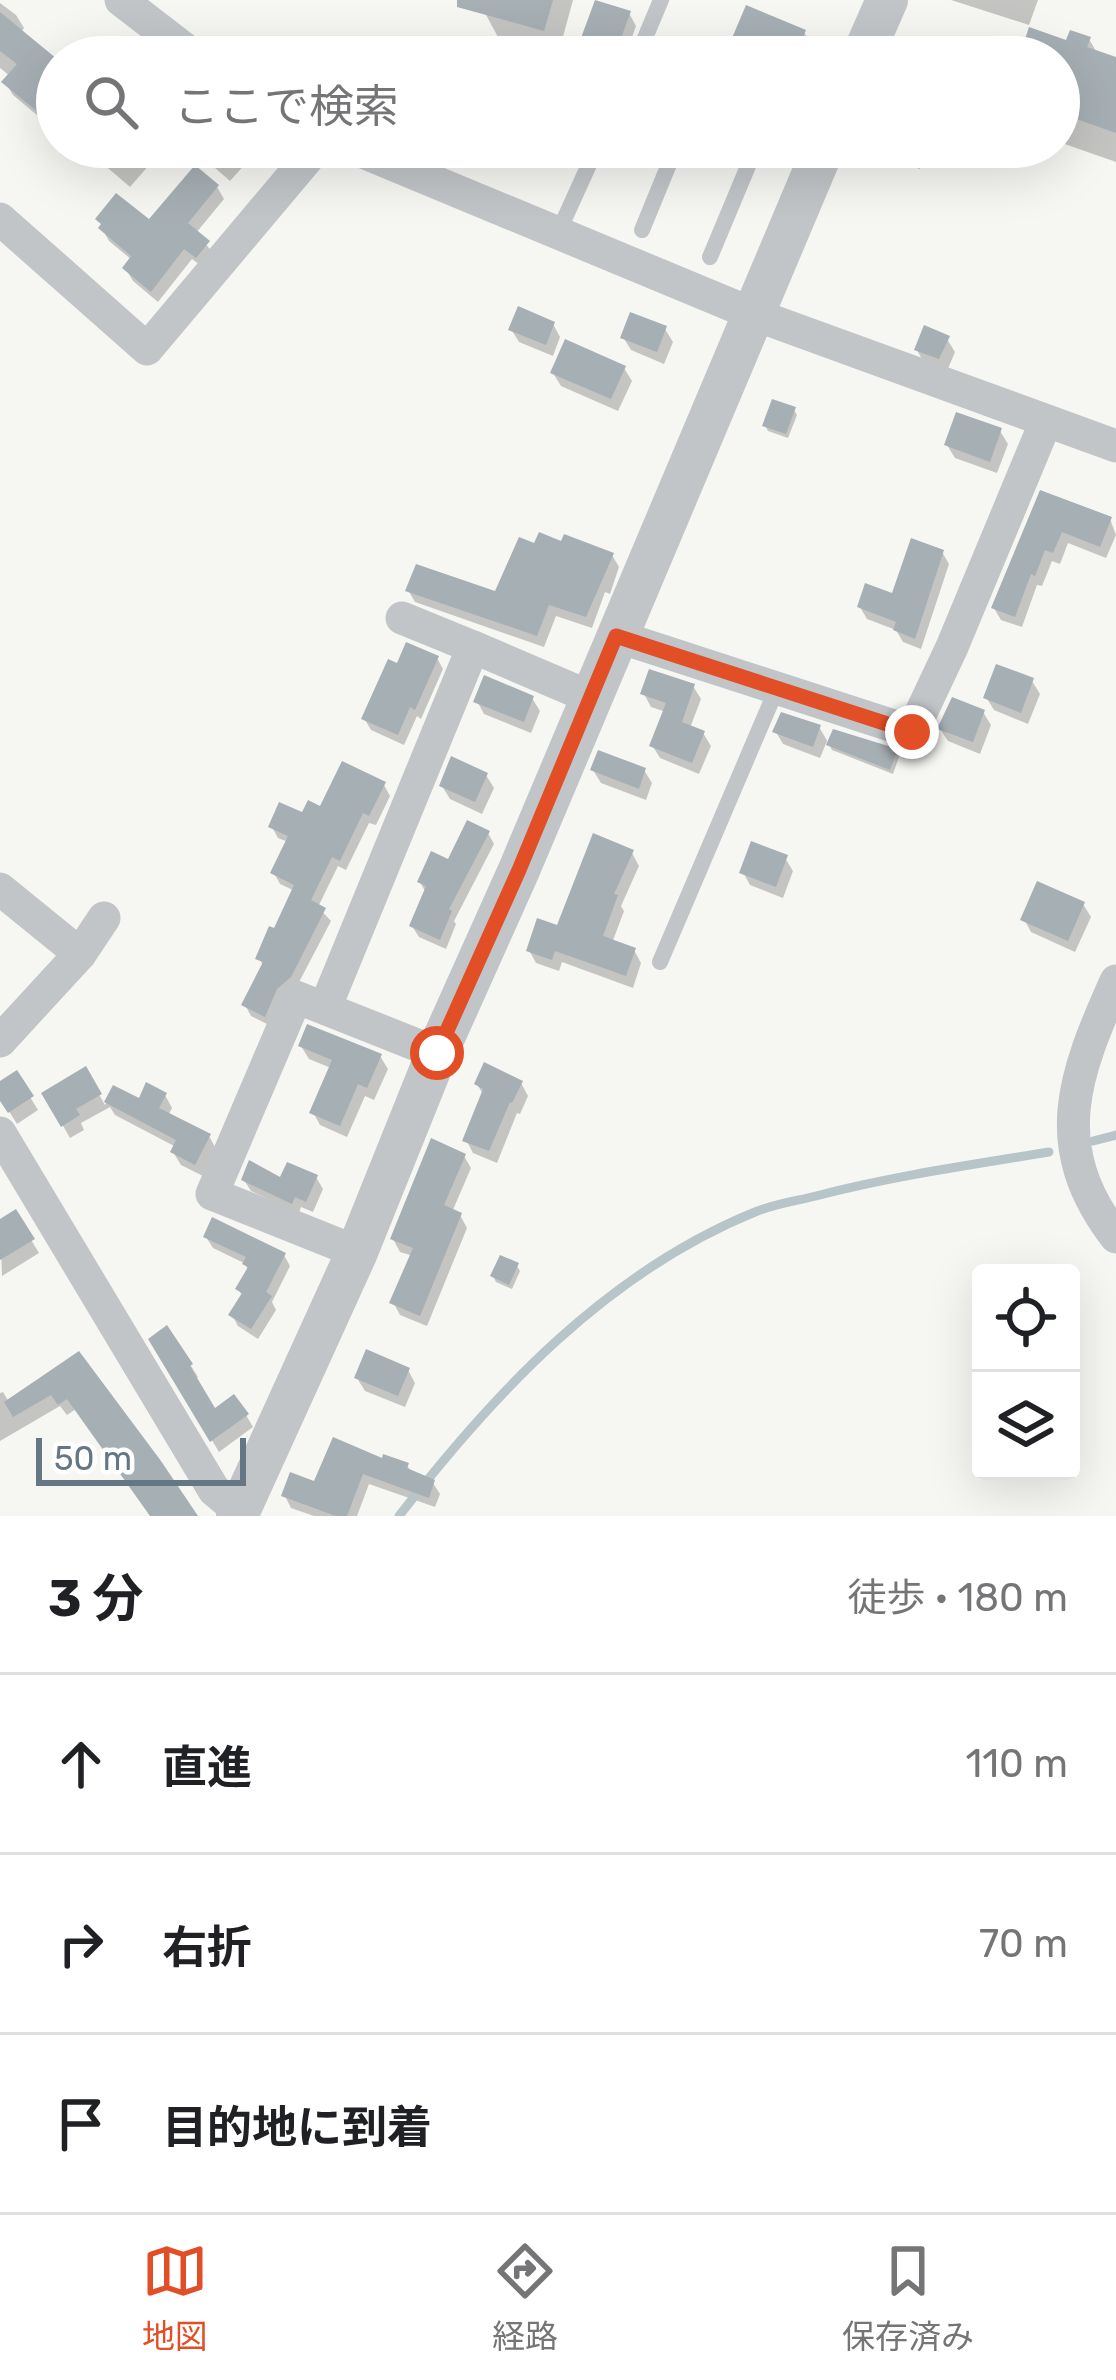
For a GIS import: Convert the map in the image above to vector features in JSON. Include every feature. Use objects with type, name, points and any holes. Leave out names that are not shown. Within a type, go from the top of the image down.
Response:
[{"type":"street","points":[[121,0],[168,36]]},
{"type":"street","points":[[871,36],[886,0]]},
{"type":"street","points":[[0,219],[147,349],[299,168]]},
{"type":"street","points":[[402,168],[753,314],[1116,446]]},
{"type":"street","points":[[0,1133],[214,1490],[238,1513],[357,1252],[811,168]]},
{"type":"street","points":[[616,636],[912,732],[1046,421]]},
{"type":"street","points":[[402,618],[590,697]]},
{"type":"street","points":[[325,1009],[473,647]]},
{"type":"street","points":[[0,889],[80,955]]},
{"type":"street","points":[[0,1041],[80,955],[104,918]]},
{"type":"street","points":[[1116,981],[1082,1056],[1074,1100],[1083,1184],[1116,1238]]},
{"type":"street","points":[[357,1252],[212,1194],[296,997],[437,1053]]},
{"type":"lane","points":[[646,36],[661,0]]},
{"type":"lane","points":[[558,233],[587,168]]},
{"type":"lane","points":[[642,230],[667,168]]},
{"type":"lane","points":[[710,256],[747,168]]},
{"type":"lane","points":[[660,962],[777,688]]},
{"type":"building","points":[[457,0],[553,0],[544,31],[457,7]]},
{"type":"building","points":[[595,0],[631,11],[622,36],[582,36]]},
{"type":"building","points":[[746,5],[806,30],[804,36],[733,36]]},
{"type":"building","points":[[0,12],[36,42],[36,110],[1,82],[17,64],[0,51]]},
{"type":"building","points":[[1029,27],[1055,36],[1026,36]]},
{"type":"building","points":[[1070,30],[1091,37],[1087,47],[1116,57],[1116,133],[1080,120],[1080,36],[1068,36]]},
{"type":"building","points":[[192,168],[219,185],[188,223],[210,241],[196,258],[184,249],[151,292],[122,268],[131,256],[98,228],[101,224],[95,219],[116,193],[149,219]]},
{"type":"building","points":[[518,306],[555,322],[546,345],[508,330]]},
{"type":"building","points":[[630,312],[667,326],[657,352],[620,338]]},
{"type":"building","points":[[924,325],[950,336],[939,359],[914,350]]},
{"type":"building","points":[[565,339],[626,366],[611,399],[550,373]]},
{"type":"building","points":[[772,399],[796,407],[786,434],[762,426]]},
{"type":"building","points":[[956,412],[1002,428],[990,462],[944,445]]},
{"type":"building","points":[[1040,490],[1112,517],[1100,547],[1062,532],[1053,553],[1045,550],[1035,576],[1031,574],[1015,617],[991,608]]},
{"type":"building","points":[[539,532],[561,541],[564,534],[614,553],[586,617],[549,605],[537,636],[405,591],[416,564],[495,591],[519,537],[534,543]]},
{"type":"building","points":[[911,538],[944,550],[915,639],[893,630],[896,622],[857,607],[865,583],[892,593]]},
{"type":"building","points":[[406,642],[439,656],[398,735],[361,719],[388,659],[397,663]]},
{"type":"building","points":[[996,664],[1034,678],[1021,713],[983,698]]},
{"type":"building","points":[[649,669],[695,684],[682,722],[705,731],[692,763],[649,746],[666,703],[640,694]]},
{"type":"building","points":[[484,675],[534,696],[524,722],[473,702]]},
{"type":"building","points":[[952,697],[985,710],[973,742],[937,729]]},
{"type":"building","points":[[781,712],[821,725],[813,747],[772,732]]},
{"type":"building","points":[[833,729],[898,749],[890,770],[826,745]]},
{"type":"building","points":[[598,750],[646,768],[639,789],[590,770]]},
{"type":"building","points":[[451,756],[488,773],[475,802],[439,786]]},
{"type":"building","points":[[342,761],[386,782],[369,816],[363,813],[340,861],[332,857],[311,900],[326,908],[265,1017],[241,1005],[263,962],[255,959],[269,926],[274,928],[294,885],[270,873],[288,836],[268,827],[279,802],[302,812],[308,800],[320,806]]},
{"type":"building","points":[[467,820],[490,831],[449,909],[440,940],[409,926],[426,886],[417,882],[431,851],[448,859]]},
{"type":"building","points":[[593,833],[634,850],[614,894],[618,895],[603,936],[636,948],[626,976],[555,951],[552,960],[526,951],[537,918],[557,925]]},
{"type":"building","points":[[751,841],[788,855],[776,887],[739,873]]},
{"type":"building","points":[[1037,881],[1085,902],[1068,941],[1020,920]]},
{"type":"building","points":[[307,1024],[382,1054],[367,1088],[358,1084],[340,1126],[309,1113],[332,1060],[298,1046]]},
{"type":"building","points":[[484,1062],[523,1081],[489,1151],[462,1141],[483,1089],[474,1084]]},
{"type":"building","points":[[86,1066],[102,1094],[76,1109],[80,1115],[61,1127],[41,1093]]},
{"type":"building","points":[[17,1070],[34,1096],[8,1113],[0,1101],[0,1081]]},
{"type":"building","points":[[146,1082],[167,1093],[159,1108],[211,1134],[195,1165],[170,1152],[176,1140],[104,1102],[113,1085],[139,1098]]},
{"type":"building","points":[[431,1138],[466,1154],[444,1205],[462,1213],[420,1316],[389,1303],[413,1248],[390,1239]]},
{"type":"building","points":[[249,1160],[280,1177],[287,1162],[318,1175],[306,1202],[295,1197],[292,1204],[241,1180]]},
{"type":"building","points":[[16,1209],[35,1239],[0,1260],[0,1219]]},
{"type":"building","points":[[212,1217],[286,1253],[266,1292],[272,1296],[251,1329],[228,1315],[242,1293],[235,1289],[248,1267],[242,1264],[246,1257],[203,1237]]},
{"type":"building","points":[[500,1255],[519,1263],[509,1285],[490,1276]]},
{"type":"building","points":[[167,1325],[215,1408],[234,1394],[249,1414],[210,1442],[148,1339]]},
{"type":"building","points":[[366,1349],[410,1368],[398,1396],[354,1378]]},
{"type":"building","points":[[79,1351],[198,1516],[150,1516],[67,1399],[58,1405],[51,1395],[13,1417],[4,1402]]},
{"type":"building","points":[[333,1437],[382,1458],[383,1454],[409,1463],[407,1468],[435,1480],[429,1498],[363,1474],[347,1516],[281,1496],[290,1472],[314,1481]]},
{"type":"waterway","points":[[1093,1141],[1116,1135]]},
{"type":"waterway","points":[[399,1516],[474,1425],[557,1340],[602,1302],[701,1237],[777,1205],[1049,1152]]},
{"type":"route","points":[[437,1053],[616,636],[912,732]]}]
